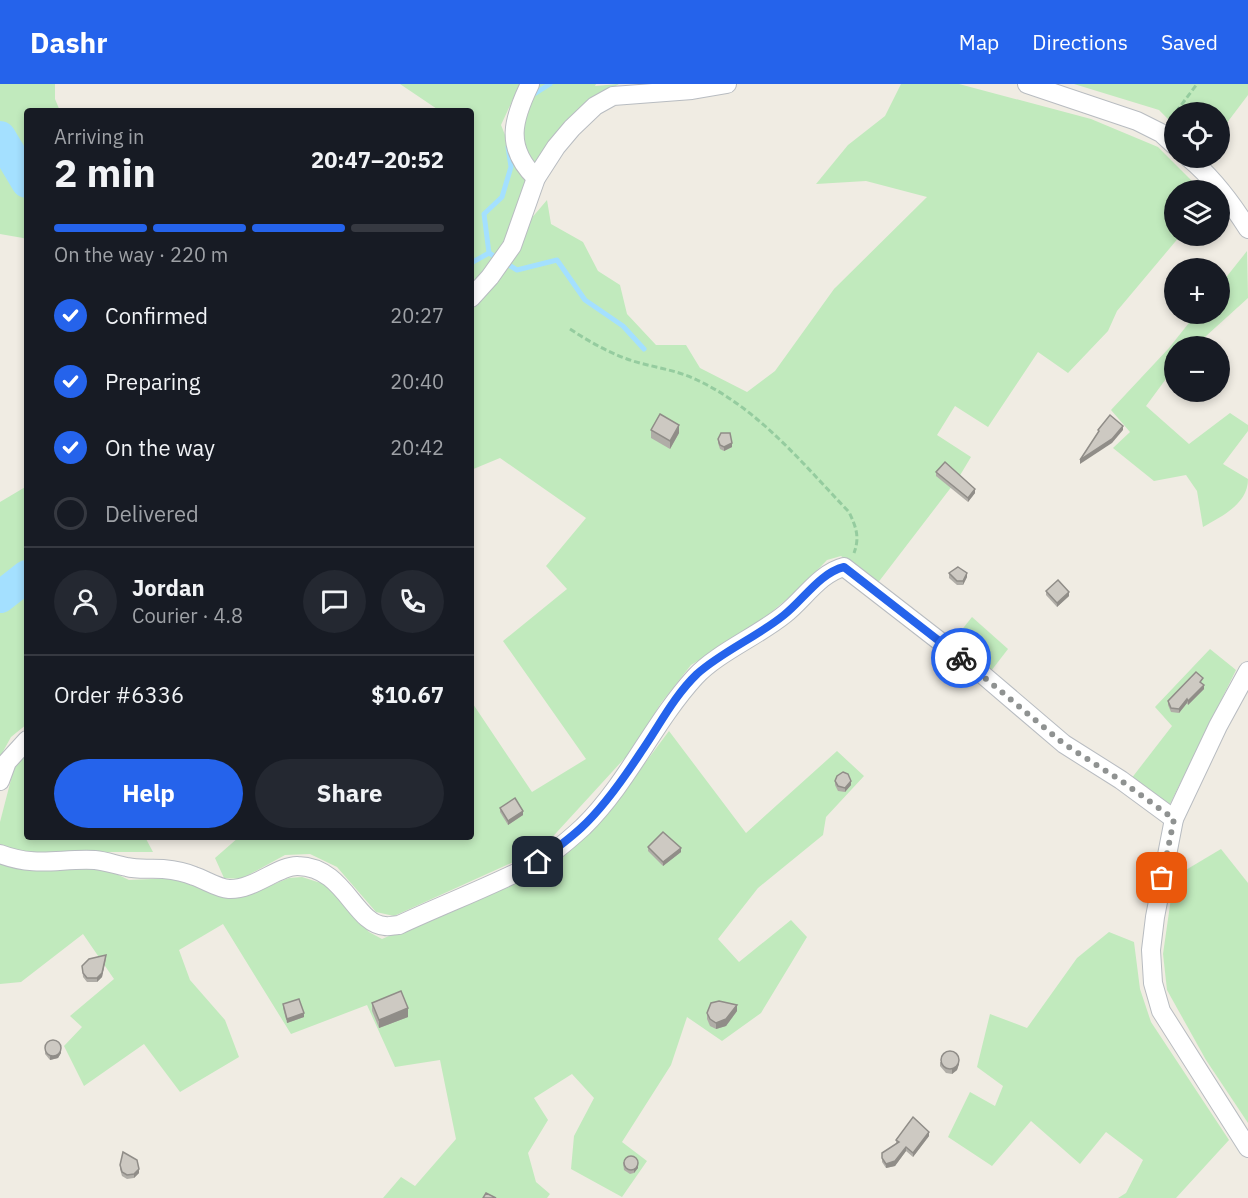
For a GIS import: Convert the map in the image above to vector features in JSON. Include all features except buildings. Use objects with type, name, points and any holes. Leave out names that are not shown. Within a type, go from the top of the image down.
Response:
[{"type":"street","points":[[530,84],[515,119],[514,130],[518,151],[528,170],[536,178]]},
{"type":"street","points":[[474,295],[512,246],[536,178],[556,147],[595,106],[613,96],[693,90],[727,84]]},
{"type":"street","points":[[1027,84],[1137,121],[1164,136]]},
{"type":"street","points":[[1202,168],[1226,195],[1248,229]]},
{"type":"street","points":[[0,854],[42,863],[93,860],[128,868],[165,869],[192,875],[229,889],[244,888],[295,866],[314,868],[334,879],[374,923],[384,927],[399,925],[538,862],[582,827],[615,788],[679,694],[697,674],[768,628],[799,603],[825,575],[844,567],[982,674],[1064,744],[1120,780],[1174,819]]},
{"type":"street","points":[[1248,671],[1218,726],[1174,819],[1151,950],[1153,983],[1161,1011],[1248,1149]]},
{"type":"street","points":[[0,781],[7,762],[24,743]]},
{"type":"path","points":[[1184,102],[1197,84]]},
{"type":"path","points":[[570,329],[593,344],[627,359],[695,379],[726,395],[770,429],[849,512],[856,528],[858,541],[855,552],[844,567]]},
{"type":"green space","points":[[0,84],[55,84],[55,99],[59,108],[24,108],[24,238],[0,234]]},
{"type":"green space","points":[[400,84],[520,84],[501,125],[518,167],[528,180],[503,247],[474,282],[474,108],[436,108]]},
{"type":"green space","points":[[535,84],[596,84],[595,86],[619,84],[581,107],[536,168],[525,151],[522,118]]},
{"type":"green space","points":[[901,84],[959,84],[1091,119],[1158,147],[1164,153],[1164,168],[1179,168],[1191,180],[1164,180],[1164,246],[1172,246],[1117,311],[1108,331],[1068,373],[1038,352],[988,427],[955,406],[937,435],[971,457],[959,477],[877,584],[841,556],[827,560],[800,588],[756,625],[691,665],[661,703],[634,748],[546,844],[518,860],[394,916],[376,912],[337,867],[310,854],[285,855],[241,879],[224,878],[215,858],[236,840],[474,840],[474,705],[532,792],[586,759],[503,641],[567,589],[546,566],[586,518],[500,458],[474,469],[474,308],[500,278],[530,220],[547,200],[551,224],[583,242],[598,271],[620,285],[627,314],[656,345],[686,345],[700,368],[747,392],[775,371],[834,289],[927,197],[866,181],[816,184],[848,145],[885,116]]},
{"type":"green space","points":[[1074,84],[1248,84],[1248,95],[1230,119],[1230,102],[1164,102],[1164,115],[1159,110]]},
{"type":"green space","points":[[1247,251],[1248,298],[1230,314],[1230,272]]},
{"type":"green space","points":[[1188,324],[1219,324],[1206,336],[1179,336]]},
{"type":"green space","points":[[1164,353],[1164,382],[1146,406],[1189,444],[1230,413],[1248,425],[1248,431],[1223,464],[1248,479],[1244,496],[1233,508],[1203,527],[1197,491],[1186,475],[1154,481],[1113,448],[1130,432],[1111,410]]},
{"type":"green space","points":[[24,488],[24,726],[11,737],[0,757],[0,502]]},
{"type":"green space","points":[[972,617],[1008,649],[991,671],[952,642]]},
{"type":"green space","points":[[1210,649],[1236,670],[1168,808],[1131,779],[1172,726],[1155,707]]},
{"type":"green space","points":[[669,731],[746,833],[837,751],[864,776],[826,817],[823,835],[758,888],[718,939],[739,962],[791,920],[807,937],[761,1013],[722,1041],[687,1017],[671,1065],[622,1142],[647,1161],[622,1197],[571,1169],[574,1136],[594,1098],[572,1074],[534,1098],[548,1120],[528,1153],[536,1182],[550,1194],[547,1198],[383,1198],[401,1177],[415,1186],[456,1139],[440,1060],[395,1067],[367,1005],[291,1034],[223,924],[179,950],[190,980],[225,1020],[239,1057],[180,1092],[144,1044],[84,1086],[64,1046],[82,1027],[70,1016],[114,979],[83,934],[21,982],[0,984],[0,858],[104,868],[129,880],[176,878],[208,892],[242,897],[289,878],[302,877],[327,885],[369,932],[382,939],[544,869],[600,823]]},
{"type":"green space","points":[[24,756],[24,840],[147,840],[153,852],[96,852],[50,856],[16,850],[0,844],[0,822],[15,764]]},
{"type":"green space","points":[[1221,849],[1248,883],[1248,1123],[1206,1060],[1167,990],[1163,954],[1174,877]]},
{"type":"green space","points":[[1109,932],[1134,942],[1140,989],[1151,1022],[1229,1140],[1176,1198],[1118,1198],[1126,1193],[1143,1160],[1106,1132],[1080,1164],[1031,1121],[992,1166],[948,1137],[970,1092],[995,1106],[1003,1086],[977,1067],[990,1014],[1027,1028],[1077,958]]},
{"type":"waterway","points":[[531,96],[550,84]]},
{"type":"waterway","points":[[0,137],[24,177]]},
{"type":"waterway","points":[[474,261],[489,253],[484,214],[502,197],[511,167],[508,147]]},
{"type":"waterway","points":[[489,253],[517,270],[557,260],[585,300],[623,326],[644,349]]},
{"type":"waterway","points":[[0,597],[24,578]]},
{"type":"way so far","points":[[961,658],[1064,744],[1120,780],[1174,819],[1162,878]]},
{"type":"route","points":[[538,862],[582,827],[608,797],[641,753],[679,694],[697,674],[768,628],[799,603],[825,575],[835,569],[844,567],[961,658]]}]
